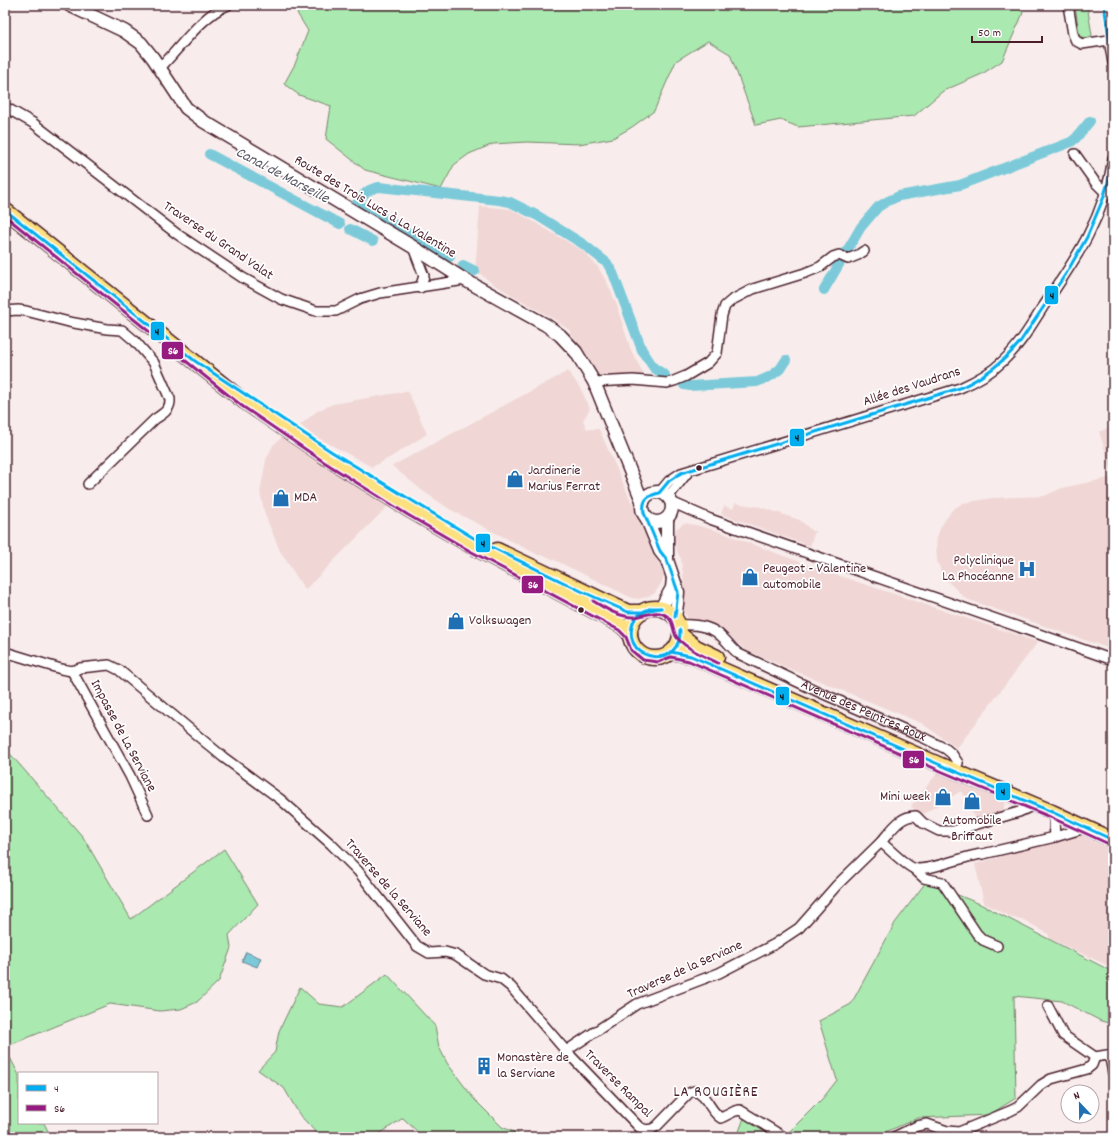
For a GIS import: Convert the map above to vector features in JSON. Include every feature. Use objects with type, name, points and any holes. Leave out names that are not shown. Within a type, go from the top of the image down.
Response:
[{"type":"main road","points":[[5,210],[268,419],[411,511],[473,547],[622,626],[630,634],[635,647],[645,656],[658,658],[671,652],[678,644],[678,626],[669,611],[661,608],[651,608],[642,612],[636,618],[630,634]]},
{"type":"main road","points":[[195,361],[332,452],[477,540],[628,612],[642,612]]},
{"type":"main road","name":"Avenue des Peintres Roux","points":[[678,626],[696,647],[1113,830]]},
{"type":"main road","name":"Avenue des Peintres Roux","points":[[671,652],[691,656],[939,765],[1052,812],[1113,840]]},
{"type":"street","name":"Route des Trois Lucs à La Valentine","points":[[69,5],[124,31],[141,43],[160,68],[186,108],[202,121],[414,247],[465,280],[539,321],[560,335],[576,352],[594,382],[643,503]]},
{"type":"street","points":[[160,68],[198,27],[216,12],[228,5]]},
{"type":"street","points":[[1068,5],[1073,34],[1076,41],[1082,44],[1109,40],[1113,62]]},
{"type":"street","name":"Traverse du Grand Valat","points":[[5,107],[32,123],[177,234],[243,278],[281,298],[316,311],[336,311],[360,299],[380,293],[465,280]]},
{"type":"street","points":[[1075,154],[1095,182],[1109,192]]},
{"type":"street","name":"Allée des Vaudrans","points":[[663,496],[692,469],[960,388],[993,370],[1016,347],[1074,261],[1109,192],[1113,158]]},
{"type":"street","points":[[414,247],[424,276],[420,288]]},
{"type":"street","points":[[594,382],[633,380],[667,383],[686,376],[708,363],[717,353],[722,316],[725,306],[732,300],[753,289],[820,267],[833,257],[858,255],[864,251]]},
{"type":"street","points":[[5,311],[26,311],[69,322],[106,329],[122,330],[135,341],[154,363],[170,399],[170,405],[164,414],[155,419],[88,484]]},
{"type":"street","name":"Route des Trois Lucs à La Valentine","points":[[629,466],[663,496],[715,521],[1113,660]]},
{"type":"street","points":[[646,517],[656,522],[667,518],[672,511],[663,496],[650,495],[643,503],[644,514],[660,551],[667,560],[678,592],[678,626]]},
{"type":"street","points":[[667,518],[667,560]]},
{"type":"street","points":[[661,608],[672,588],[673,577]]},
{"type":"street","name":"Avenue des Peintres Roux","points":[[678,626],[701,626],[712,630],[721,636],[731,648],[739,654],[819,692],[924,738],[952,754],[958,763]]},
{"type":"street","name":"Traverse de la Serviane","points":[[5,652],[61,670],[72,671],[80,668],[101,665],[109,665],[119,670],[223,757],[280,799],[331,844],[358,871],[417,946],[430,953],[445,952],[456,955],[484,974],[501,979],[511,987],[566,1051],[637,1004],[719,973],[775,944],[798,928],[837,885],[882,842],[898,823],[910,815],[916,816],[923,822],[939,831],[953,831],[1020,812],[1034,805]]},
{"type":"street","name":"Impasse de La Serviane","points":[[72,671],[130,776],[148,815]]},
{"type":"street","points":[[1052,812],[1055,837]]},
{"type":"street","points":[[913,868],[933,866],[973,855],[1055,837],[1085,828]]},
{"type":"street","points":[[882,842],[924,878],[942,882],[977,934],[983,940],[997,946]]},
{"type":"street","points":[[1048,1006],[1063,1035],[1095,1057],[1107,1055],[1110,1058],[1113,1073]]},
{"type":"street","name":"Traverse Rampal","points":[[566,1051],[639,1127],[646,1130],[657,1126],[689,1094],[694,1091],[699,1092],[703,1096],[717,1116],[721,1118],[734,1111],[740,1110],[784,1137]]},
{"type":"street","points":[[894,1137],[918,1126],[927,1124],[947,1131],[959,1132],[1018,1107],[1041,1085],[1051,1079],[1087,1069],[1092,1065],[1095,1057]]},
{"type":"shaded area","points":[[480,206],[511,209],[583,251],[598,267],[608,284],[619,310],[631,350],[646,378],[632,378],[614,375],[603,376],[596,374],[569,330],[552,318],[493,284],[475,270]]},
{"type":"shaded area","name":"Jardinerie Marius Ferrat","points":[[568,371],[581,389],[590,409],[583,420],[587,429],[599,429],[662,570],[664,576],[661,584],[654,594],[647,597],[639,599],[632,598],[546,556],[538,555],[451,510],[424,492],[392,466]]},
{"type":"shaded area","points":[[408,391],[427,434],[391,457],[372,467],[311,434],[300,425],[317,411],[333,404]]},
{"type":"shaded area","points":[[1113,425],[1113,475],[1099,432]]},
{"type":"shaded area","points":[[285,435],[389,505],[305,590],[280,551],[265,515],[260,492],[266,460],[273,445]]},
{"type":"shaded area","name":"Polyclinique La Phocéanne","points":[[1113,477],[1113,650],[966,599],[943,577],[937,561],[937,537],[941,526],[952,510],[963,503],[992,498],[1044,496],[1062,488]]},
{"type":"shaded area","points":[[735,503],[761,507],[800,520],[812,531],[815,531],[810,546],[721,514],[724,506],[733,509]]},
{"type":"shaded area","points":[[684,523],[718,531],[819,569],[1038,642],[957,748],[921,723],[747,651],[717,626],[696,622],[687,618],[684,611],[685,590],[681,559],[677,551],[674,538],[676,529]]},
{"type":"shaded area","points":[[938,772],[1005,800],[1005,814],[977,823],[961,791],[920,816],[911,806]]},
{"type":"shaded area","points":[[1077,834],[1113,850],[1113,968],[1050,939],[1048,934],[1024,920],[1009,916],[984,903],[975,864]]},
{"type":"green space","points":[[321,5],[1016,5],[1023,13],[1002,61],[982,74],[943,91],[914,116],[798,127],[781,120],[756,125],[730,54],[708,41],[676,61],[654,111],[632,127],[613,138],[579,144],[527,142],[493,144],[469,154],[454,165],[441,189],[365,170],[326,139],[331,106],[299,95],[284,84],[295,64],[308,31],[297,13],[307,8]]},
{"type":"green space","points":[[1075,5],[1087,5],[1092,35],[1091,37],[1083,38],[1079,34]]},
{"type":"green space","points":[[5,748],[83,837],[131,919],[224,849],[258,904],[229,935],[231,948],[219,981],[197,1002],[181,1009],[160,1011],[110,1004],[5,1047]]},
{"type":"green space","points":[[926,882],[980,904],[1113,972],[1113,1024],[1101,1021],[1062,1001],[1014,996],[1016,1098],[989,1115],[918,1118],[874,1137],[784,1137],[823,1098],[837,1080],[819,1021],[851,1004],[895,923]]},
{"type":"green space","points":[[387,974],[435,1026],[439,1047],[447,1063],[474,1099],[502,1127],[526,1137],[423,1137],[403,1118],[375,1137],[320,1137],[299,1114],[284,1088],[258,1070],[275,1052],[279,1031],[300,987],[319,1004],[343,1007]]},
{"type":"green space","points":[[5,1048],[18,1073],[18,1124],[44,1124],[51,1137],[5,1137]]},
{"type":"green space","points":[[744,1118],[777,1137],[737,1137]]},
{"type":"water","points":[[246,952],[261,958],[257,967],[242,961]]},
{"type":"waterway","points":[[824,290],[861,227],[878,207],[899,196],[960,185],[1071,142],[1090,121]]},
{"type":"waterway","name":"Canal de Marseille","points":[[209,154],[340,224]]},
{"type":"waterway","points":[[450,257],[357,203],[366,192],[379,187],[510,202],[538,216],[583,244],[607,263],[613,273],[642,350],[654,368],[665,375]]},
{"type":"waterway","points":[[350,229],[373,241]]},
{"type":"waterway","name":"Canal de Marseille","points":[[463,265],[475,271]]},
{"type":"waterway","points":[[684,385],[690,386],[757,382],[771,376],[780,369],[786,360]]},
{"type":"transit line","name":"4","points":[[1104,5],[1113,63]]},
{"type":"transit line","name":"4","points":[[659,493],[669,481],[681,473],[960,388],[993,369],[1020,342],[1067,272],[1087,237],[1103,199],[1113,158]]},
{"type":"transit line","name":"4","points":[[5,210],[195,361],[332,452],[477,540],[581,591],[628,612],[642,612],[651,608],[661,608]]},
{"type":"transit line","name":"S6","points":[[5,216],[242,406],[324,462],[408,515],[470,551],[619,630],[626,637],[631,650],[643,660],[658,662],[671,657],[689,661],[1050,817],[1111,845]]},
{"type":"transit line","name":"4","points":[[659,493],[646,499],[644,513],[660,551],[667,560],[678,592],[675,617]]},
{"type":"transit line","name":"S6","points":[[593,601],[612,612],[627,617],[637,617],[652,613],[663,614],[672,622],[676,636],[682,643],[718,663]]},
{"type":"transit line","name":"4","points":[[661,608],[643,612],[634,621],[632,626],[632,638],[636,648],[644,654],[664,656],[672,651],[678,643],[680,630]]},
{"type":"transit line","name":"4","points":[[671,652],[691,656],[1052,812],[1113,840]]},
{"type":"place","name":"Jardinerie Marius Ferrat","points":[[515,479]]},
{"type":"place","name":"MDA","points":[[281,498]]},
{"type":"place","name":"Polyclinique La Phocéanne","points":[[1027,569]]},
{"type":"place","name":"Peugeot - Valentine automobile","points":[[750,577]]},
{"type":"place","name":"Volkswagen","points":[[456,621]]},
{"type":"place","name":"Mini week","points":[[943,797]]},
{"type":"place","name":"Automobile Briffaut","points":[[972,801]]},
{"type":"place","name":"Monastère de la Serviane","points":[[484,1066]]},
{"type":"district","name":"LA ROUGIÈRE","points":[[716,1093]]}]
